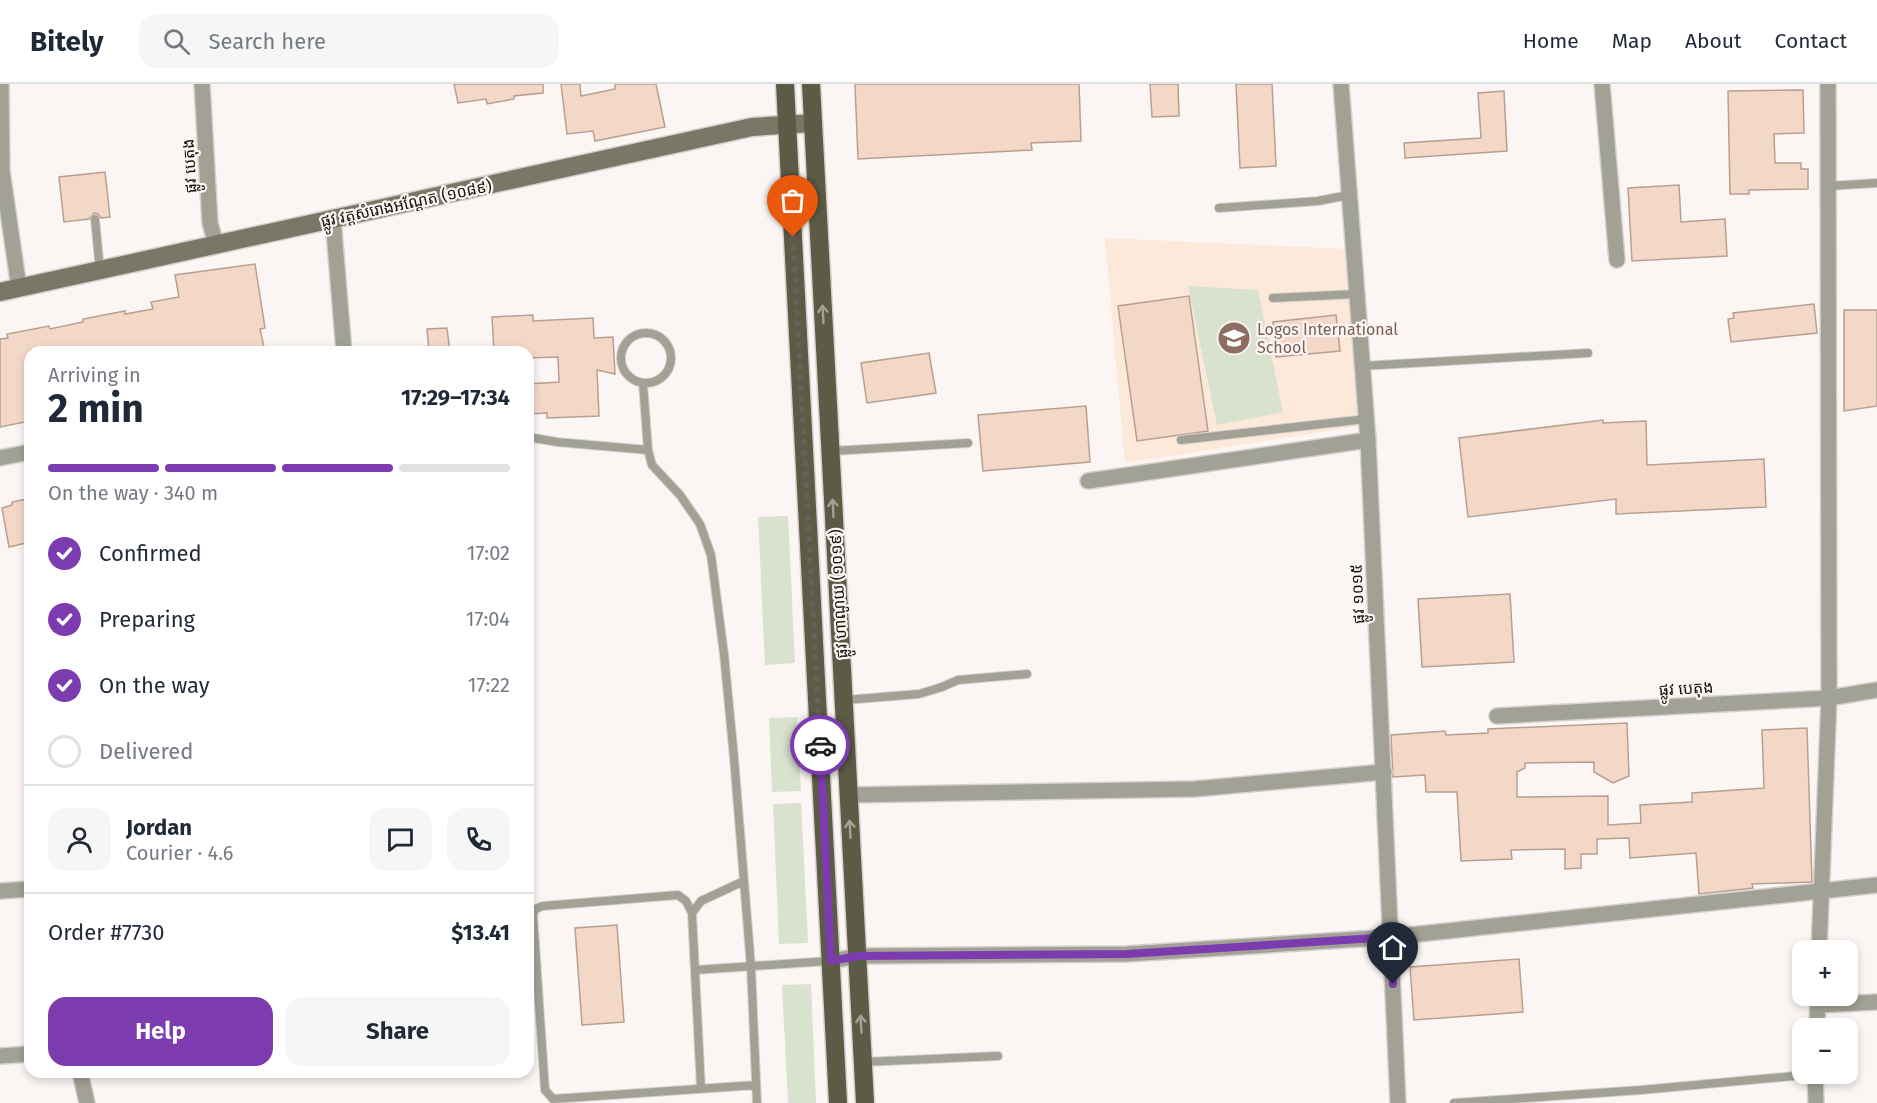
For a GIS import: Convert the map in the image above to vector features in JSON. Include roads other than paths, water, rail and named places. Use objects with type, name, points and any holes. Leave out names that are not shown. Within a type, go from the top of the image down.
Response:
[{"type":"main road","name":"ផ្លូវ ហាណូយ (១០១៩)","points":[[785,84],[838,1103]]},
{"type":"main road","name":"ផ្លូវ ហាណូយ (១០១៩)","points":[[811,84],[865,1103]]},
{"type":"main road","name":"ផ្លូវ វត្តសំរោងអណ្ដែត (១០៨៩)","points":[[0,292],[752,126],[813,123]]},
{"type":"street","points":[[1,84],[2,171],[19,288]]},
{"type":"street","name":"ផ្លូវ បេតុង","points":[[202,84],[210,223],[216,244]]},
{"type":"street","name":"ផ្លូវ ១០១៥","points":[[1341,84],[1368,440],[1398,1103]]},
{"type":"street","points":[[1602,84],[1617,260]]},
{"type":"street","points":[[1819,940],[1829,698],[1828,84]]},
{"type":"street","points":[[333,219],[344,346]]},
{"type":"street","points":[[1088,481],[1368,440]]},
{"type":"street","points":[[0,458],[24,453]]},
{"type":"street","name":"ផ្លូវ បេតុង","points":[[1497,716],[1829,698],[1877,690]]},
{"type":"street","points":[[848,795],[1194,789],[1384,772]]},
{"type":"street","points":[[831,961],[858,956],[1127,954],[1391,937],[1877,885]]},
{"type":"street","points":[[0,891],[24,889]]},
{"type":"street","points":[[1858,1002],[1877,1002]]},
{"type":"street","points":[[0,1056],[24,1054]]},
{"type":"street","points":[[81,1078],[87,1103]]},
{"type":"street","points":[[1815,1084],[1816,1103]]},
{"type":"lane","points":[[1828,186],[1877,183]]},
{"type":"lane","points":[[1219,208],[1318,201],[1349,195]]},
{"type":"lane","points":[[95,219],[100,270]]},
{"type":"lane","points":[[1273,297],[1357,294]]},
{"type":"lane","points":[[650,334],[665,342],[671,357],[670,366],[660,379],[644,383],[636,381],[624,371],[620,355],[634,336],[650,334]]},
{"type":"lane","points":[[1362,366],[1588,353]]},
{"type":"lane","points":[[644,383],[648,450],[652,465],[680,495],[700,524],[711,555],[725,665],[744,881],[751,967],[757,1103]]},
{"type":"lane","points":[[1181,440],[1366,419]]},
{"type":"lane","points":[[534,438],[648,450]]},
{"type":"lane","points":[[830,451],[968,443]]},
{"type":"lane","points":[[843,701],[920,694],[958,680],[1027,674]]},
{"type":"lane","points":[[692,913],[701,901],[744,881]]},
{"type":"lane","points":[[534,912],[535,909],[543,906],[678,895],[686,901],[692,913],[701,1089]]},
{"type":"lane","points":[[534,930],[545,1090],[548,1096],[553,1099],[756,1085]]},
{"type":"lane","points":[[695,970],[831,961]]},
{"type":"lane","points":[[863,1062],[998,1056]]},
{"type":"lane","points":[[1454,1103],[1641,1090],[1792,1076]]},
{"type":"place","name":"Logos International School","points":[[1234,338]]}]
